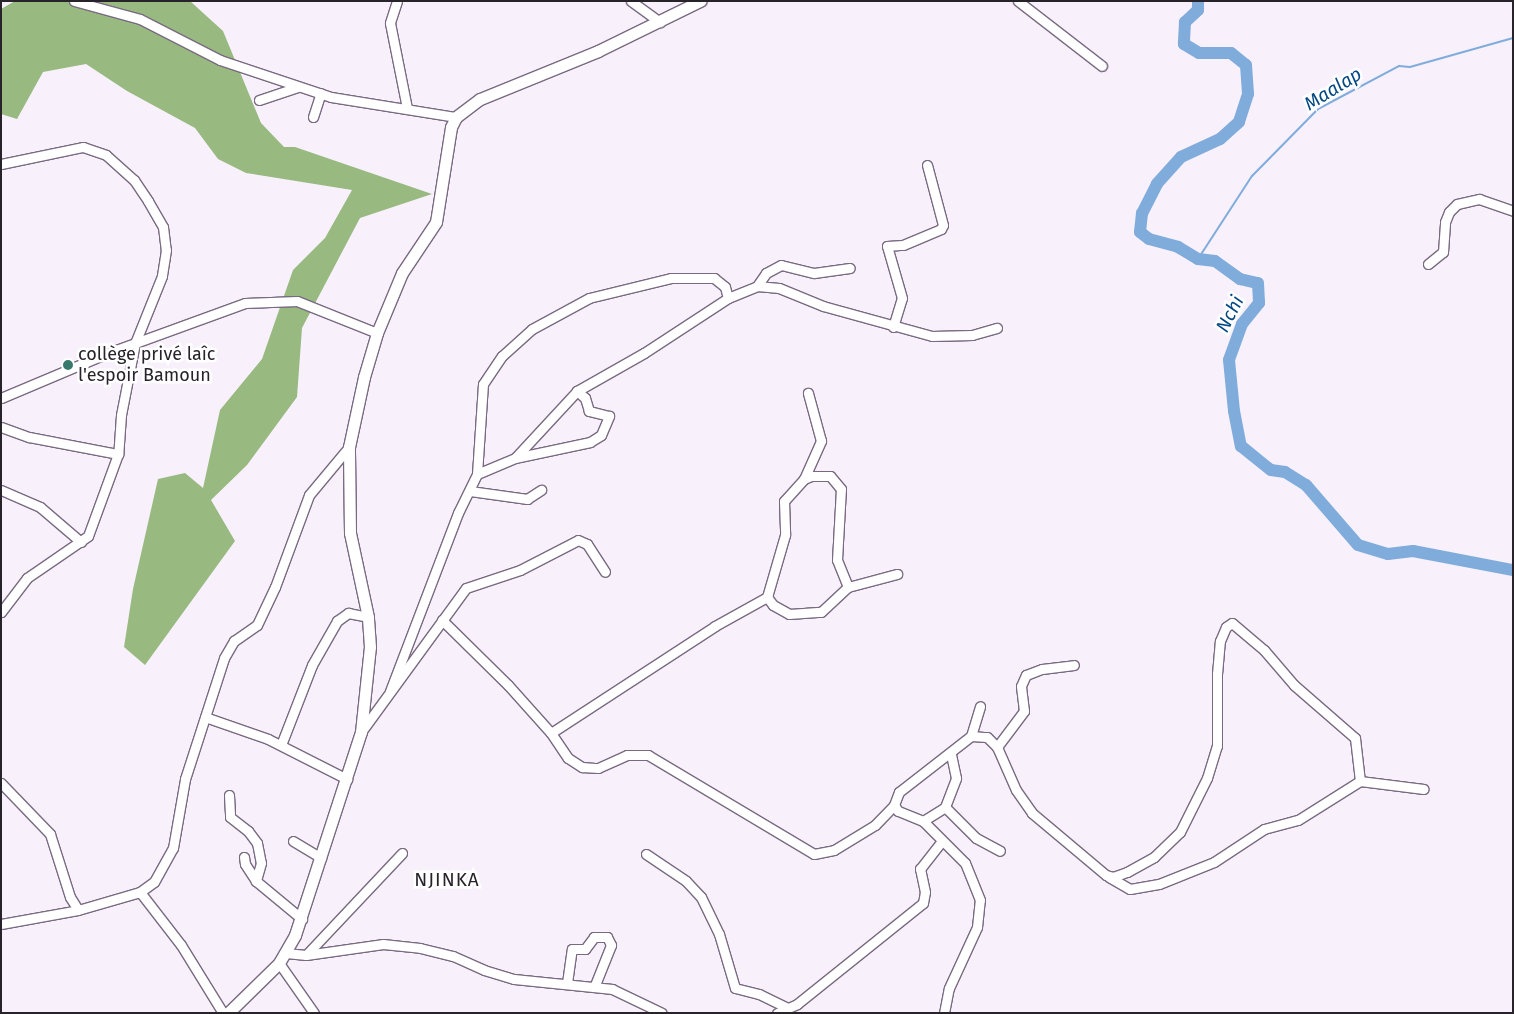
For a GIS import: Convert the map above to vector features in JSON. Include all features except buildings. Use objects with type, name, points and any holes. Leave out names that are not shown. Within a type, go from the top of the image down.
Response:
[{"type":"main road","points":[[228,1013],[282,958],[302,919],[361,732],[370,663],[368,617],[350,534],[350,447],[364,377],[377,333],[402,273],[436,222],[446,144],[456,117],[480,99],[660,22],[700,1]]},
{"type":"street","points":[[74,1],[140,19],[220,60],[321,93],[357,103],[407,108],[456,117]]},
{"type":"street","points":[[397,1],[390,23],[407,108]]},
{"type":"street","points":[[631,1],[660,22]]},
{"type":"street","points":[[1018,1],[1102,66]]},
{"type":"street","points":[[259,100],[303,87]]},
{"type":"street","points":[[313,117],[321,93]]},
{"type":"street","points":[[1,164],[83,147],[106,155],[134,180],[163,227],[166,250],[162,276],[135,343],[133,366],[121,414],[118,454],[93,524],[80,542],[26,578],[1,612]]},
{"type":"street","points":[[893,327],[902,298],[887,246],[903,245],[937,231],[943,225],[927,165]]},
{"type":"street","points":[[1428,264],[1443,252],[1445,222],[1449,212],[1458,204],[1478,199],[1513,210]]},
{"type":"street","points":[[757,286],[766,273],[781,265],[814,273],[850,268]]},
{"type":"street","points":[[390,692],[458,513],[477,474],[483,384],[502,356],[532,329],[589,298],[671,278],[714,278],[725,287],[728,298]]},
{"type":"street","points":[[515,458],[577,391],[631,361],[728,298],[757,286],[787,290],[823,306],[893,327],[948,338],[972,336],[997,328]]},
{"type":"street","points":[[1,398],[135,343],[245,303],[284,299],[308,303],[377,333]]},
{"type":"street","points":[[477,474],[515,458],[590,442],[601,435],[609,416],[589,411],[585,398],[577,391]]},
{"type":"street","points":[[551,733],[715,626],[767,597],[785,535],[784,501],[804,479],[821,441],[808,393]]},
{"type":"street","points":[[1,427],[38,439],[118,454]]},
{"type":"street","points":[[1,924],[28,922],[78,910],[140,892],[154,882],[173,848],[181,792],[230,647],[241,635],[252,632],[261,617],[309,495],[350,447]]},
{"type":"street","points":[[804,479],[821,474],[830,476],[841,489],[837,560],[848,587]]},
{"type":"street","points":[[1,490],[22,497],[48,512],[80,542]]},
{"type":"street","points":[[470,490],[527,499],[541,490]]},
{"type":"street","points":[[361,732],[423,651],[442,620],[471,585],[520,570],[578,540],[587,544],[605,572]]},
{"type":"street","points":[[767,597],[782,612],[802,616],[821,612],[848,587],[897,574]]},
{"type":"street","points":[[281,745],[312,665],[337,621],[348,613],[368,617]]},
{"type":"street","points":[[442,620],[477,652],[551,733],[568,758],[582,767],[598,768],[627,755],[648,755],[814,854],[834,850],[875,825],[894,805],[899,792],[951,754],[971,736],[980,706]]},
{"type":"street","points":[[1109,877],[1127,872],[1161,851],[1180,832],[1195,807],[1217,746],[1218,658],[1224,630],[1232,623],[1264,650],[1294,685],[1355,738],[1360,781]]},
{"type":"street","points":[[997,747],[1024,711],[1021,686],[1026,675],[1042,668],[1074,665]]},
{"type":"street","points":[[205,717],[281,745],[347,779]]},
{"type":"street","points":[[971,736],[987,737],[997,747],[1024,804],[1109,877],[1130,889],[1159,884],[1214,862],[1264,829],[1298,820],[1360,781],[1424,789]]},
{"type":"street","points":[[923,821],[945,808],[956,778],[951,754]]},
{"type":"street","points":[[1,784],[50,834],[70,897],[78,910]]},
{"type":"street","points":[[228,795],[230,817],[254,838],[260,854],[256,881]]},
{"type":"street","points":[[894,805],[898,811],[923,821],[941,842],[965,864],[980,900],[980,912],[949,988],[944,1013]]},
{"type":"street","points":[[945,808],[976,838],[1000,850]]},
{"type":"street","points":[[293,841],[321,858]]},
{"type":"street","points":[[777,1013],[793,1006],[923,903],[925,892],[920,869],[941,842]]},
{"type":"street","points":[[306,955],[402,853]]},
{"type":"street","points":[[646,854],[690,884],[701,897],[718,934],[736,988],[760,994],[793,1006],[800,1013]]},
{"type":"street","points":[[244,857],[245,864],[256,881],[302,919]]},
{"type":"street","points":[[140,892],[181,945],[223,1013]]},
{"type":"street","points":[[567,983],[572,949],[585,949],[594,937],[607,937],[612,945],[595,985]]},
{"type":"street","points":[[314,1013],[282,958],[401,945],[453,956],[484,970],[514,979],[595,985],[620,992],[662,1013]]},
{"type":"green space","points":[[15,1],[190,1],[223,31],[261,123],[284,147],[295,147],[432,194],[360,218],[302,328],[297,397],[247,465],[211,500],[235,541],[145,665],[124,647],[133,589],[158,479],[185,473],[203,488],[220,410],[262,359],[293,270],[325,238],[352,190],[246,173],[218,159],[195,128],[127,91],[86,64],[43,72],[17,119],[1,114],[1,9]]},
{"type":"waterway","name":"Nchi","points":[[1198,1],[1198,10],[1185,22],[1184,44],[1199,53],[1231,53],[1246,65],[1248,94],[1239,122],[1220,139],[1181,157],[1157,184],[1142,213],[1140,232],[1149,239],[1178,247],[1198,259],[1215,261],[1240,279],[1258,283],[1259,303],[1242,324],[1229,360],[1234,411],[1241,446],[1271,470],[1285,472],[1306,485],[1358,545],[1388,554],[1413,551],[1513,570]]},
{"type":"waterway","name":"Maalap","points":[[1198,259],[1252,176],[1318,109],[1399,66],[1410,67],[1513,38]]},
{"type":"place","name":"collège privé laîc l'espoir Bamoun","points":[[68,365]]},
{"type":"district","name":"NJINKA","points":[[447,880]]}]
